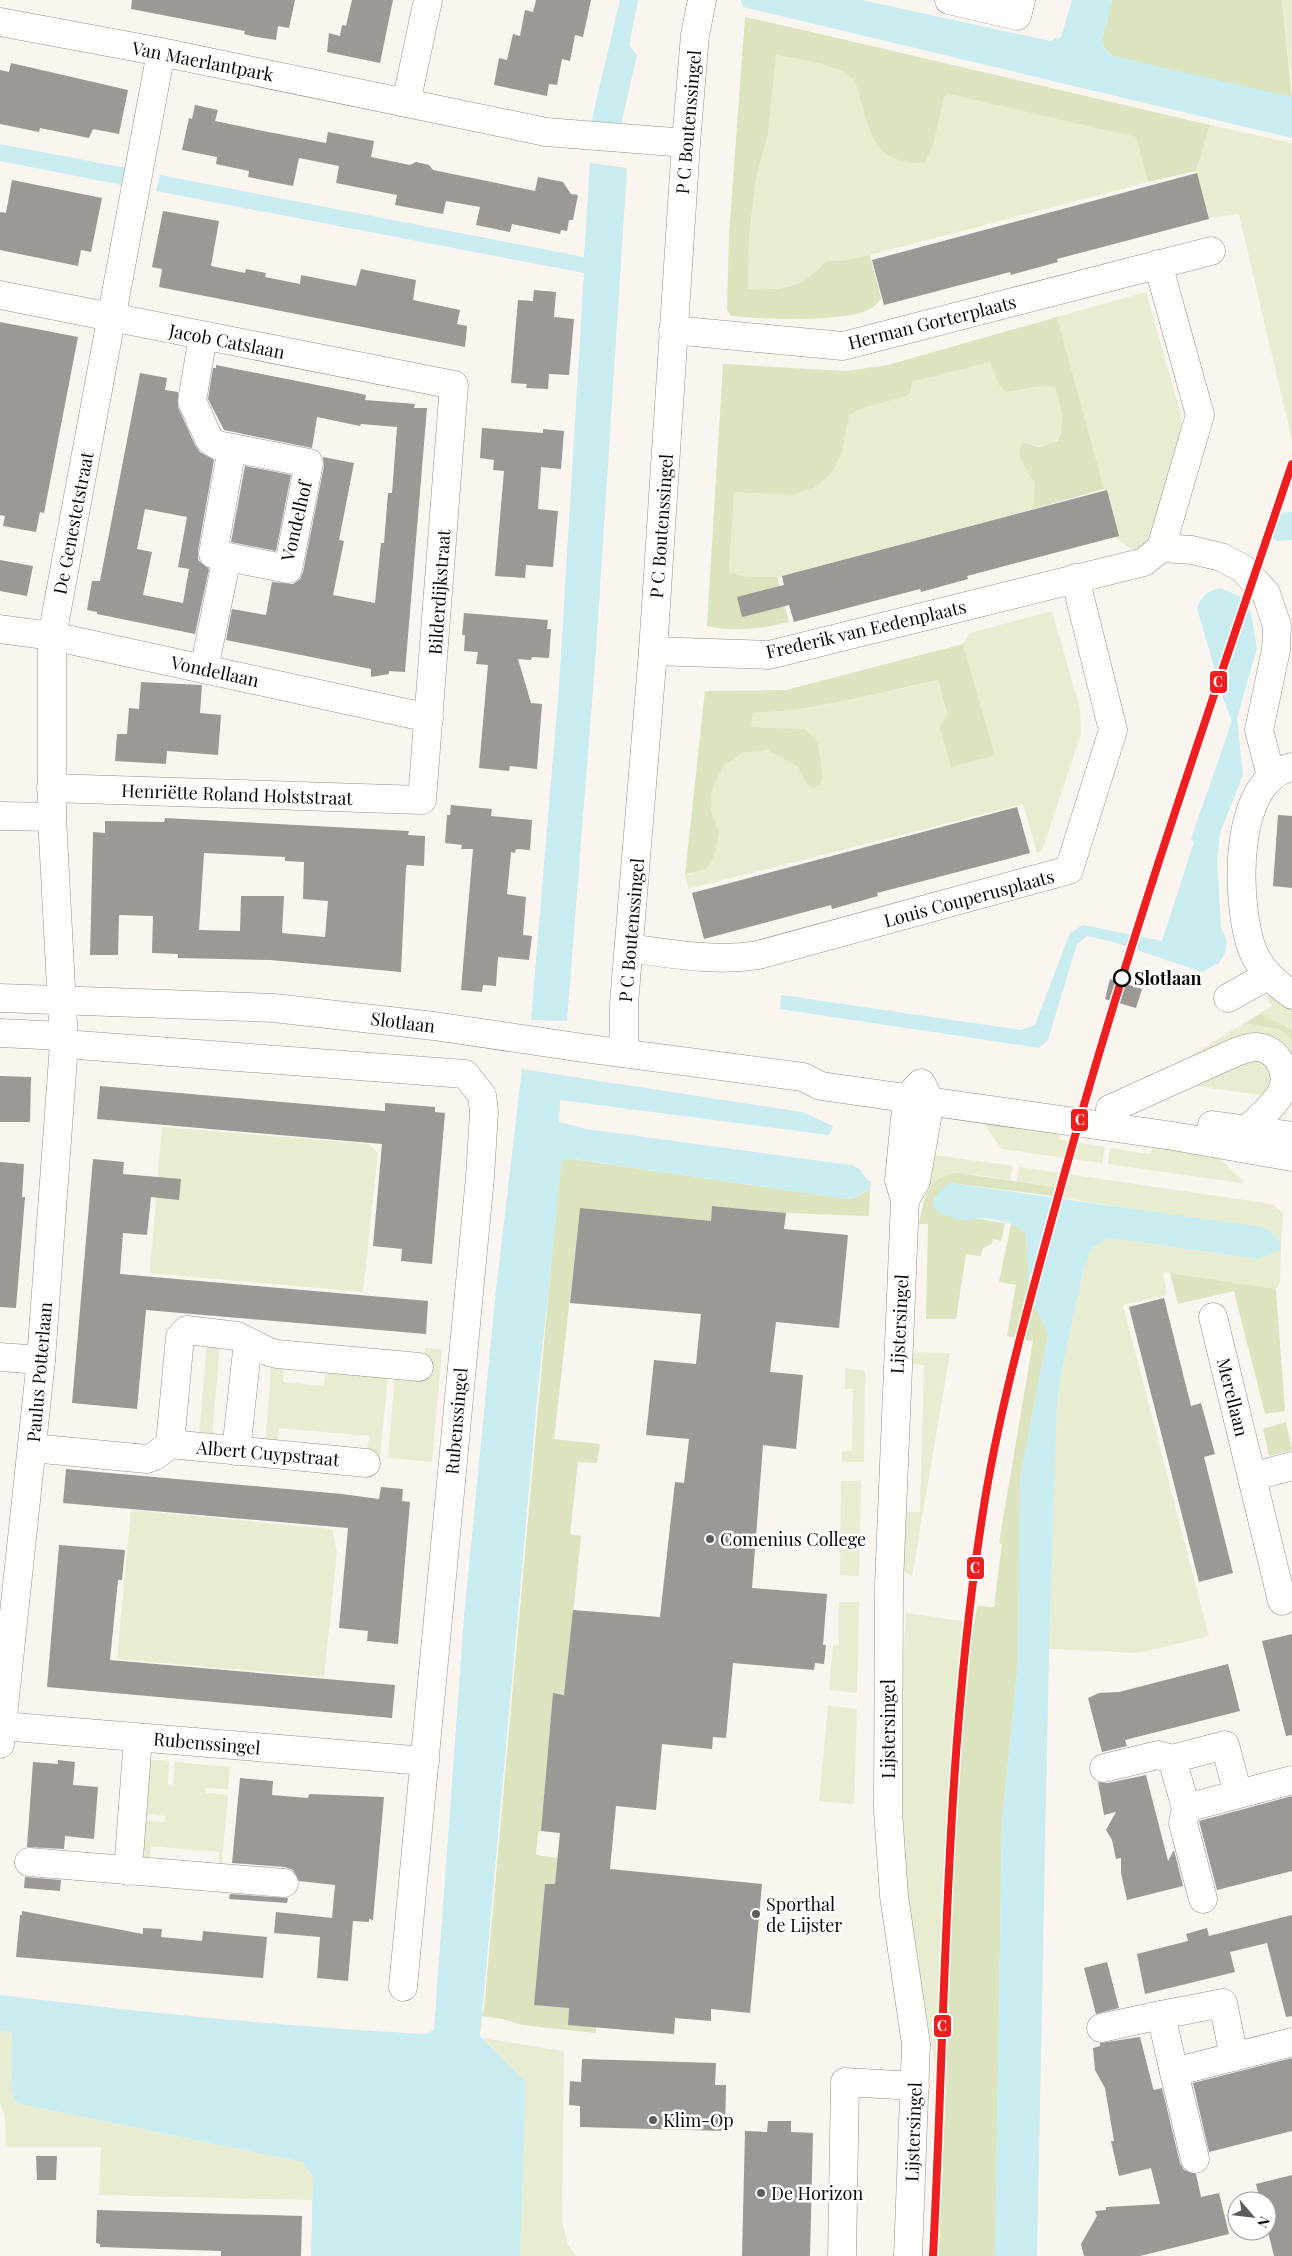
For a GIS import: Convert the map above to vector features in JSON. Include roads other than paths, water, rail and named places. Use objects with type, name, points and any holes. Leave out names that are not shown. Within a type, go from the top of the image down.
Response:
[{"type":"street","points":[[406,103],[428,0]]},
{"type":"street","name":"P C Boutenssingel","points":[[624,1054],[624,1004],[653,651],[686,143],[695,35],[702,0]]},
{"type":"street","points":[[949,0],[1017,16],[1021,0]]},
{"type":"street","name":"Van Maerlantpark","points":[[0,22],[161,52],[546,132],[686,143]]},
{"type":"street","name":"De Genestetstraat","points":[[63,999],[51,788],[52,636],[161,52]]},
{"type":"street","name":"Herman Gorterplaats","points":[[673,330],[843,346],[1211,250]]},
{"type":"street","points":[[1075,578],[1144,562],[1161,548],[1200,415],[1158,264]]},
{"type":"street","name":"Jacob Catslaan","points":[[0,295],[454,385]]},
{"type":"street","name":"Vondelhof","points":[[203,336],[192,401],[209,439],[218,445],[309,463],[288,569],[227,557]]},
{"type":"street","name":"Bilderdijkstraat","points":[[422,800],[454,385]]},
{"type":"street","points":[[204,669],[227,557],[212,554],[232,448]]},
{"type":"street","points":[[1161,548],[1192,550],[1221,557],[1242,568],[1266,594],[1277,626],[1276,650],[1259,730],[1281,771],[1254,803],[1247,820],[1241,860],[1246,921],[1252,949],[1267,976],[1292,995]]},
{"type":"street","name":"Frederik van Eedenplaats","points":[[653,651],[770,656],[1075,578]]},
{"type":"street","name":"Louis Couperusplaats","points":[[629,948],[705,958],[731,959],[758,954],[1069,870],[1113,730],[1075,578]]},
{"type":"street","name":"Vondellaan","points":[[0,629],[52,636],[429,718]]},
{"type":"street","name":"Henriëtte Roland Holststraat","points":[[51,788],[422,800]]},
{"type":"street","points":[[0,816],[52,817]]},
{"type":"street","points":[[1228,998],[1267,976]]},
{"type":"street","name":"Slotlaan","points":[[0,998],[274,1008],[434,1026],[624,1054],[803,1077],[821,1086],[1110,1109],[1237,1138],[1292,1158]]},
{"type":"street","name":"Paulus Potterlaan","points":[[1,1735],[10,1553],[32,1448],[41,1360],[64,1040],[63,999]]},
{"type":"street","points":[[0,1033],[64,1040]]},
{"type":"street","name":"Rubenssingel","points":[[64,1040],[465,1074],[474,1082],[482,1095],[484,1112],[403,1987]]},
{"type":"street","points":[[1110,1109],[1236,1052],[1256,1047],[1268,1050],[1277,1057],[1284,1072],[1284,1083],[1280,1093],[1237,1138]]},
{"type":"street","name":"Slotlaan","points":[[919,1094],[1237,1138],[1292,1136]]},
{"type":"street","name":"Lijstersingel","points":[[908,2256],[916,2044],[894,1896],[888,1811],[889,1584],[905,1200],[916,1181],[919,1094]]},
{"type":"street","name":"Merellaan","points":[[1214,1317],[1282,1601]]},
{"type":"street","points":[[32,1448],[146,1459],[155,1456],[170,1444],[181,1334],[191,1330],[232,1335],[277,1354],[419,1367]]},
{"type":"street","points":[[236,1451],[248,1342]]},
{"type":"street","points":[[0,1357],[41,1360]]},
{"type":"street","name":"Albert Cuypstraat","points":[[170,1444],[366,1463]]},
{"type":"street","points":[[1252,1477],[1292,1466]]},
{"type":"street","name":"Rubenssingel","points":[[1,1735],[138,1738],[425,1761]]},
{"type":"street","name":"Rubenssingel","points":[[128,1871],[138,1738]]},
{"type":"street","points":[[1104,1768],[1158,1754],[1172,1759],[1225,1745],[1238,1794]]},
{"type":"street","points":[[1172,1759],[1186,1808],[1182,1823],[1203,1898]]},
{"type":"street","points":[[1186,1808],[1292,1780]]},
{"type":"street","points":[[29,1862],[284,1883]]},
{"type":"street","points":[[1101,2028],[1223,2003],[1234,2057]]},
{"type":"street","points":[[1161,2015],[1195,2159]]},
{"type":"street","points":[[1174,2072],[1292,2042]]},
{"type":"street","points":[[842,2256],[845,2082],[915,2086]]},
{"type":"water","points":[[620,0],[638,0],[629,46],[637,55],[621,125],[591,123]]},
{"type":"water","points":[[741,0],[862,0],[1050,41],[1061,37],[1072,0],[1112,0],[1102,39],[1104,48],[1113,56],[1292,97],[1292,138],[743,7]]},
{"type":"water","points":[[0,144],[126,168],[122,185],[0,161]]},
{"type":"water","points":[[590,163],[627,168],[596,650],[567,1021],[531,1020],[559,687],[584,273],[156,191],[160,175],[584,257]]},
{"type":"water","points":[[1292,512],[1292,540],[1277,541],[1270,537],[1267,530],[1273,519],[1279,514]]},
{"type":"water","points":[[1221,588],[1241,597],[1251,613],[1257,648],[1237,718],[1243,775],[1220,833],[1217,861],[1221,927],[1227,941],[1225,953],[1219,963],[1202,972],[1113,942],[1087,936],[1077,944],[1048,1040],[1039,1048],[780,1009],[781,995],[1021,1030],[1035,1025],[1070,933],[1083,925],[1162,941],[1194,842],[1191,839],[1232,721],[1222,695],[1197,608],[1206,594]]},
{"type":"water","points":[[522,1069],[802,1112],[833,1126],[829,1135],[560,1100],[559,1122],[586,1129],[851,1165],[860,1169],[867,1180],[871,1181],[870,1190],[848,1199],[575,1159],[562,1160],[538,1389],[480,2036],[526,2082],[520,2256],[311,2256],[313,2177],[303,2162],[16,2103],[11,2089],[12,2035],[8,2031],[0,2031],[0,1995],[266,2023],[426,2034],[434,2030],[464,1617],[496,1290]]},
{"type":"water","points":[[950,1183],[1261,1227],[1270,1231],[1281,1243],[1281,1250],[1257,1259],[1108,1239],[1092,1248],[1084,1268],[1061,1375],[1057,1403],[1049,1649],[1037,2256],[995,2256],[1002,1823],[1018,1664],[1020,1479],[1048,1334],[1029,1294],[1026,1234],[1021,1229],[1006,1222],[980,1218],[965,1221],[941,1214],[933,1207],[934,1203],[941,1190]]},
{"type":"metro line","name":"C","points":[[933,2256],[948,1887],[960,1702],[982,1518],[997,1434],[1038,1269],[1114,1004],[1171,824],[1292,464]]},
{"type":"place","name":"Slotlaan","points":[[1122,978]]},
{"type":"place","name":"Comenius College","points":[[710,1539]]},
{"type":"place","name":"Sporthal de Lijster","points":[[756,1914]]},
{"type":"place","name":"Klim-Op","points":[[653,2120]]},
{"type":"place","name":"De Horizon","points":[[761,2193]]}]
